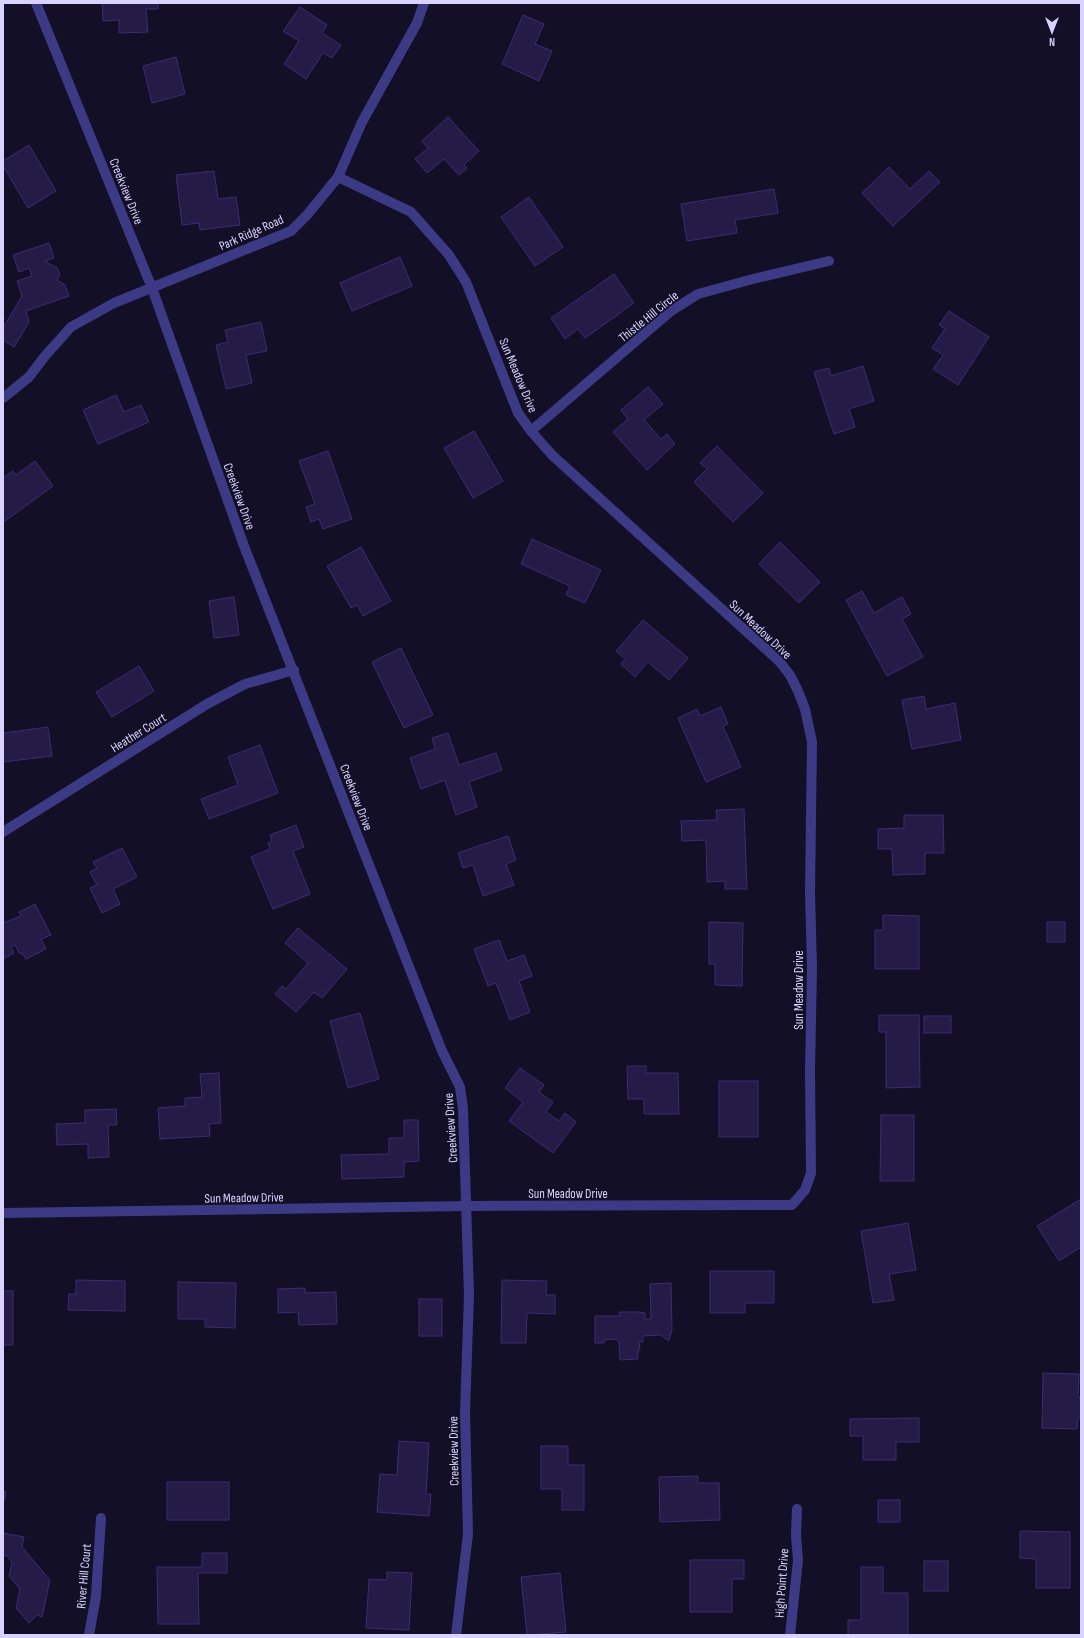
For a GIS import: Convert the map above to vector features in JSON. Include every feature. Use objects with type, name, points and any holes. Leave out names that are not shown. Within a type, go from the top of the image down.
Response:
[{"type":"street","name":"Creekview Drive","points":[[36,3],[152,288],[244,546],[294,670],[442,1051],[460,1087],[465,1142],[469,1296],[465,1412],[468,1534],[456,1635]]},
{"type":"street","name":"Park Ridge Road","points":[[3,398],[29,377],[44,356],[71,327],[114,303],[290,231],[307,215],[338,177],[362,122],[417,23],[424,3]]},
{"type":"street","name":"Sun Meadow Drive","points":[[3,1213],[466,1206],[792,1205],[805,1190],[812,1173],[810,1071],[812,968],[810,892],[812,742],[802,703],[790,675],[779,661],[552,455],[531,431],[518,413],[466,282],[449,255],[411,212],[338,177]]},
{"type":"street","name":"Thistle Hill Circle","points":[[531,431],[671,311],[698,294],[829,261]]},
{"type":"street","name":"Heather Court","points":[[3,832],[206,704],[245,684],[294,670]]},
{"type":"street","name":"High Point Drive","points":[[790,1635],[798,1560],[796,1535],[797,1509]]},
{"type":"street","name":"River Hill Court","points":[[89,1635],[96,1596],[101,1518]]},
{"type":"building","points":[[102,3],[158,3],[158,9],[146,9],[148,32],[119,33],[119,20],[103,21]]},
{"type":"building","points":[[300,7],[327,25],[322,33],[341,45],[332,58],[323,53],[306,79],[284,64],[299,41],[283,31]]},
{"type":"building","points":[[523,15],[544,24],[535,44],[552,51],[539,81],[502,64]]},
{"type":"building","points":[[176,57],[185,94],[152,103],[143,66]]},
{"type":"building","points":[[448,117],[479,151],[464,165],[467,168],[459,175],[444,159],[427,173],[415,159],[428,148],[422,141]]},
{"type":"building","points":[[29,145],[56,191],[28,208],[3,166],[3,161]]},
{"type":"building","points":[[889,167],[910,189],[929,171],[940,182],[893,226],[862,193]]},
{"type":"building","points":[[214,171],[218,199],[236,197],[240,225],[200,230],[199,223],[182,225],[176,175]]},
{"type":"building","points":[[774,189],[778,213],[735,220],[737,233],[687,241],[681,204]]},
{"type":"building","points":[[529,197],[563,247],[535,266],[501,217]]},
{"type":"building","points":[[49,243],[54,258],[45,261],[57,268],[60,275],[57,280],[65,285],[69,296],[26,311],[29,322],[14,347],[3,340],[3,328],[22,296],[17,281],[32,276],[29,268],[19,272],[13,255]]},
{"type":"building","points":[[400,257],[412,286],[352,311],[340,283]]},
{"type":"building","points":[[614,274],[634,303],[585,338],[578,329],[565,339],[551,318]]},
{"type":"building","points":[[949,311],[989,337],[958,385],[933,369],[943,355],[932,348],[945,329],[939,325]]},
{"type":"building","points":[[261,322],[267,351],[246,355],[252,383],[226,389],[216,345],[228,342],[225,330]]},
{"type":"building","points":[[863,366],[874,401],[849,409],[855,427],[834,434],[814,372],[829,368],[831,376]]},
{"type":"building","points":[[648,387],[663,404],[644,420],[661,439],[667,434],[675,444],[647,470],[613,432],[628,419],[621,410]]},
{"type":"building","points":[[116,395],[124,412],[141,405],[149,422],[98,444],[83,410]]},
{"type":"building","points":[[474,431],[503,481],[473,498],[444,448]]},
{"type":"building","points":[[717,446],[763,493],[733,522],[694,482],[707,469],[700,463]]},
{"type":"building","points":[[328,451],[352,519],[323,529],[319,519],[311,522],[306,507],[315,504],[299,461]]},
{"type":"building","points":[[35,461],[53,486],[5,521],[3,518],[3,478],[13,471],[16,475]]},
{"type":"building","points":[[532,539],[601,570],[585,603],[566,595],[570,586],[521,564]]},
{"type":"building","points":[[780,542],[820,582],[799,603],[759,564]]},
{"type":"building","points":[[361,547],[391,601],[363,616],[357,605],[351,608],[327,566]]},
{"type":"building","points":[[862,591],[874,613],[902,597],[911,614],[902,619],[923,657],[887,676],[846,600]]},
{"type":"building","points":[[234,597],[239,635],[214,638],[209,601]]},
{"type":"building","points":[[643,620],[688,658],[669,680],[648,662],[635,677],[621,664],[625,659],[616,651]]},
{"type":"building","points":[[401,648],[433,715],[404,728],[372,662]]},
{"type":"building","points":[[139,666],[154,691],[112,717],[96,692]]},
{"type":"building","points":[[924,696],[926,709],[955,703],[961,740],[912,749],[902,700]]},
{"type":"building","points":[[721,707],[728,724],[723,726],[741,767],[706,782],[678,718],[697,709],[700,716]]},
{"type":"building","points":[[48,727],[52,756],[3,762],[3,733]]},
{"type":"building","points":[[448,733],[459,765],[496,753],[502,770],[469,782],[477,807],[456,815],[445,780],[421,789],[410,758],[435,749],[432,738]]},
{"type":"building","points":[[260,745],[278,793],[209,819],[201,799],[238,785],[228,757]]},
{"type":"building","points":[[744,809],[747,889],[725,889],[725,881],[707,882],[706,840],[682,841],[681,821],[717,820],[716,810]]},
{"type":"building","points":[[904,815],[943,815],[944,853],[925,853],[925,874],[893,875],[892,849],[878,849],[878,829],[904,828]]},
{"type":"building","points":[[296,825],[304,847],[293,851],[310,894],[273,909],[251,857],[270,849],[268,843],[272,841],[270,835]]},
{"type":"building","points":[[508,836],[516,860],[506,864],[514,885],[483,896],[473,865],[463,868],[458,853]]},
{"type":"building","points":[[122,848],[137,877],[113,889],[120,904],[102,913],[90,888],[97,885],[90,872],[97,868],[93,862]]},
{"type":"building","points":[[35,904],[51,935],[41,939],[46,949],[26,959],[22,953],[20,954],[15,945],[11,947],[14,953],[3,959],[3,923],[21,916],[19,912]]},
{"type":"building","points":[[883,915],[919,916],[919,969],[875,969],[875,930],[883,930]]},
{"type":"building","points":[[709,922],[743,923],[742,986],[715,985],[715,964],[709,964]]},
{"type":"building","points":[[1047,922],[1065,922],[1065,942],[1047,942]]},
{"type":"building","points":[[298,928],[347,969],[322,998],[314,992],[296,1012],[275,994],[282,986],[286,989],[308,963],[285,943]]},
{"type":"building","points":[[499,940],[507,961],[524,955],[532,976],[519,981],[530,1012],[510,1020],[496,983],[488,986],[474,949]]},
{"type":"building","points":[[360,1013],[379,1079],[348,1088],[330,1021]]},
{"type":"building","points":[[879,1015],[919,1015],[920,1087],[886,1088],[886,1032],[879,1032]]},
{"type":"building","points":[[924,1016],[951,1016],[951,1033],[924,1033]]},
{"type":"building","points":[[627,1066],[646,1066],[646,1073],[678,1073],[679,1114],[644,1114],[644,1099],[628,1099]]},
{"type":"building","points":[[520,1068],[544,1085],[539,1092],[553,1102],[546,1112],[559,1121],[565,1113],[576,1122],[553,1153],[509,1121],[523,1102],[505,1088]]},
{"type":"building","points":[[219,1073],[221,1123],[209,1124],[210,1136],[160,1139],[158,1108],[185,1106],[185,1098],[202,1097],[200,1074]]},
{"type":"building","points":[[719,1081],[758,1081],[758,1137],[719,1137]]},
{"type":"building","points":[[116,1109],[117,1125],[108,1125],[109,1157],[88,1158],[88,1144],[57,1145],[56,1124],[85,1123],[85,1110]]},
{"type":"building","points":[[881,1115],[914,1115],[914,1181],[880,1181]]},
{"type":"building","points":[[404,1120],[418,1120],[419,1161],[404,1162],[404,1177],[342,1179],[341,1155],[389,1154],[389,1138],[404,1138]]},
{"type":"building","points":[[1081,1199],[1081,1247],[1059,1261],[1037,1226]]},
{"type":"building","points":[[908,1223],[916,1270],[889,1274],[894,1300],[873,1303],[861,1231]]},
{"type":"building","points":[[710,1271],[774,1271],[774,1303],[745,1303],[745,1313],[710,1313]]},
{"type":"building","points":[[76,1280],[125,1281],[125,1311],[68,1310],[69,1294],[76,1294]]},
{"type":"building","points":[[502,1280],[547,1281],[546,1295],[555,1295],[555,1314],[527,1313],[526,1343],[501,1343]]},
{"type":"building","points":[[178,1282],[236,1283],[235,1328],[205,1327],[205,1319],[178,1319]]},
{"type":"building","points":[[671,1283],[672,1330],[669,1340],[661,1335],[643,1336],[643,1342],[639,1342],[640,1350],[638,1350],[638,1359],[620,1360],[619,1343],[617,1339],[604,1340],[604,1343],[595,1343],[595,1316],[620,1316],[619,1312],[639,1312],[645,1313],[645,1319],[651,1319],[650,1284]]},
{"type":"building","points":[[305,1288],[305,1293],[336,1292],[337,1324],[299,1325],[298,1312],[278,1313],[278,1289]]},
{"type":"building","points":[[3,1291],[13,1291],[13,1345],[3,1345]]},
{"type":"building","points":[[419,1299],[442,1299],[442,1336],[419,1336]]},
{"type":"building","points":[[1043,1373],[1079,1374],[1078,1397],[1081,1397],[1081,1418],[1078,1418],[1077,1429],[1042,1428]]},
{"type":"building","points":[[919,1418],[919,1442],[896,1442],[896,1460],[863,1460],[863,1436],[850,1436],[850,1419]]},
{"type":"building","points":[[399,1441],[429,1443],[426,1494],[431,1494],[429,1516],[377,1512],[380,1474],[397,1475]]},
{"type":"building","points":[[541,1446],[568,1446],[568,1465],[584,1465],[584,1510],[562,1510],[562,1489],[541,1489]]},
{"type":"building","points":[[698,1476],[698,1483],[719,1483],[720,1520],[660,1522],[659,1477]]},
{"type":"building","points":[[167,1482],[229,1482],[229,1520],[167,1520]]},
{"type":"building","points":[[3,1491],[6,1492],[3,1506]]},
{"type":"building","points":[[878,1500],[900,1500],[900,1522],[878,1522]]},
{"type":"building","points":[[1020,1531],[1070,1532],[1070,1588],[1036,1588],[1036,1559],[1020,1558]]},
{"type":"building","points":[[3,1533],[24,1537],[22,1547],[50,1580],[42,1617],[37,1615],[29,1623],[16,1608],[20,1589],[9,1576],[12,1562],[7,1556],[3,1555]]},
{"type":"building","points":[[202,1553],[227,1553],[227,1573],[198,1573],[199,1624],[158,1624],[157,1567],[202,1567]]},
{"type":"building","points":[[690,1560],[744,1560],[744,1579],[732,1579],[732,1612],[690,1612]]},
{"type":"building","points":[[924,1561],[948,1561],[948,1591],[924,1591]]},
{"type":"building","points":[[861,1567],[883,1567],[883,1593],[908,1593],[908,1635],[848,1635],[848,1620],[861,1620]]},
{"type":"building","points":[[387,1572],[412,1573],[409,1630],[366,1628],[369,1579],[387,1580]]},
{"type":"building","points":[[560,1573],[566,1632],[527,1635],[521,1577]]}]
